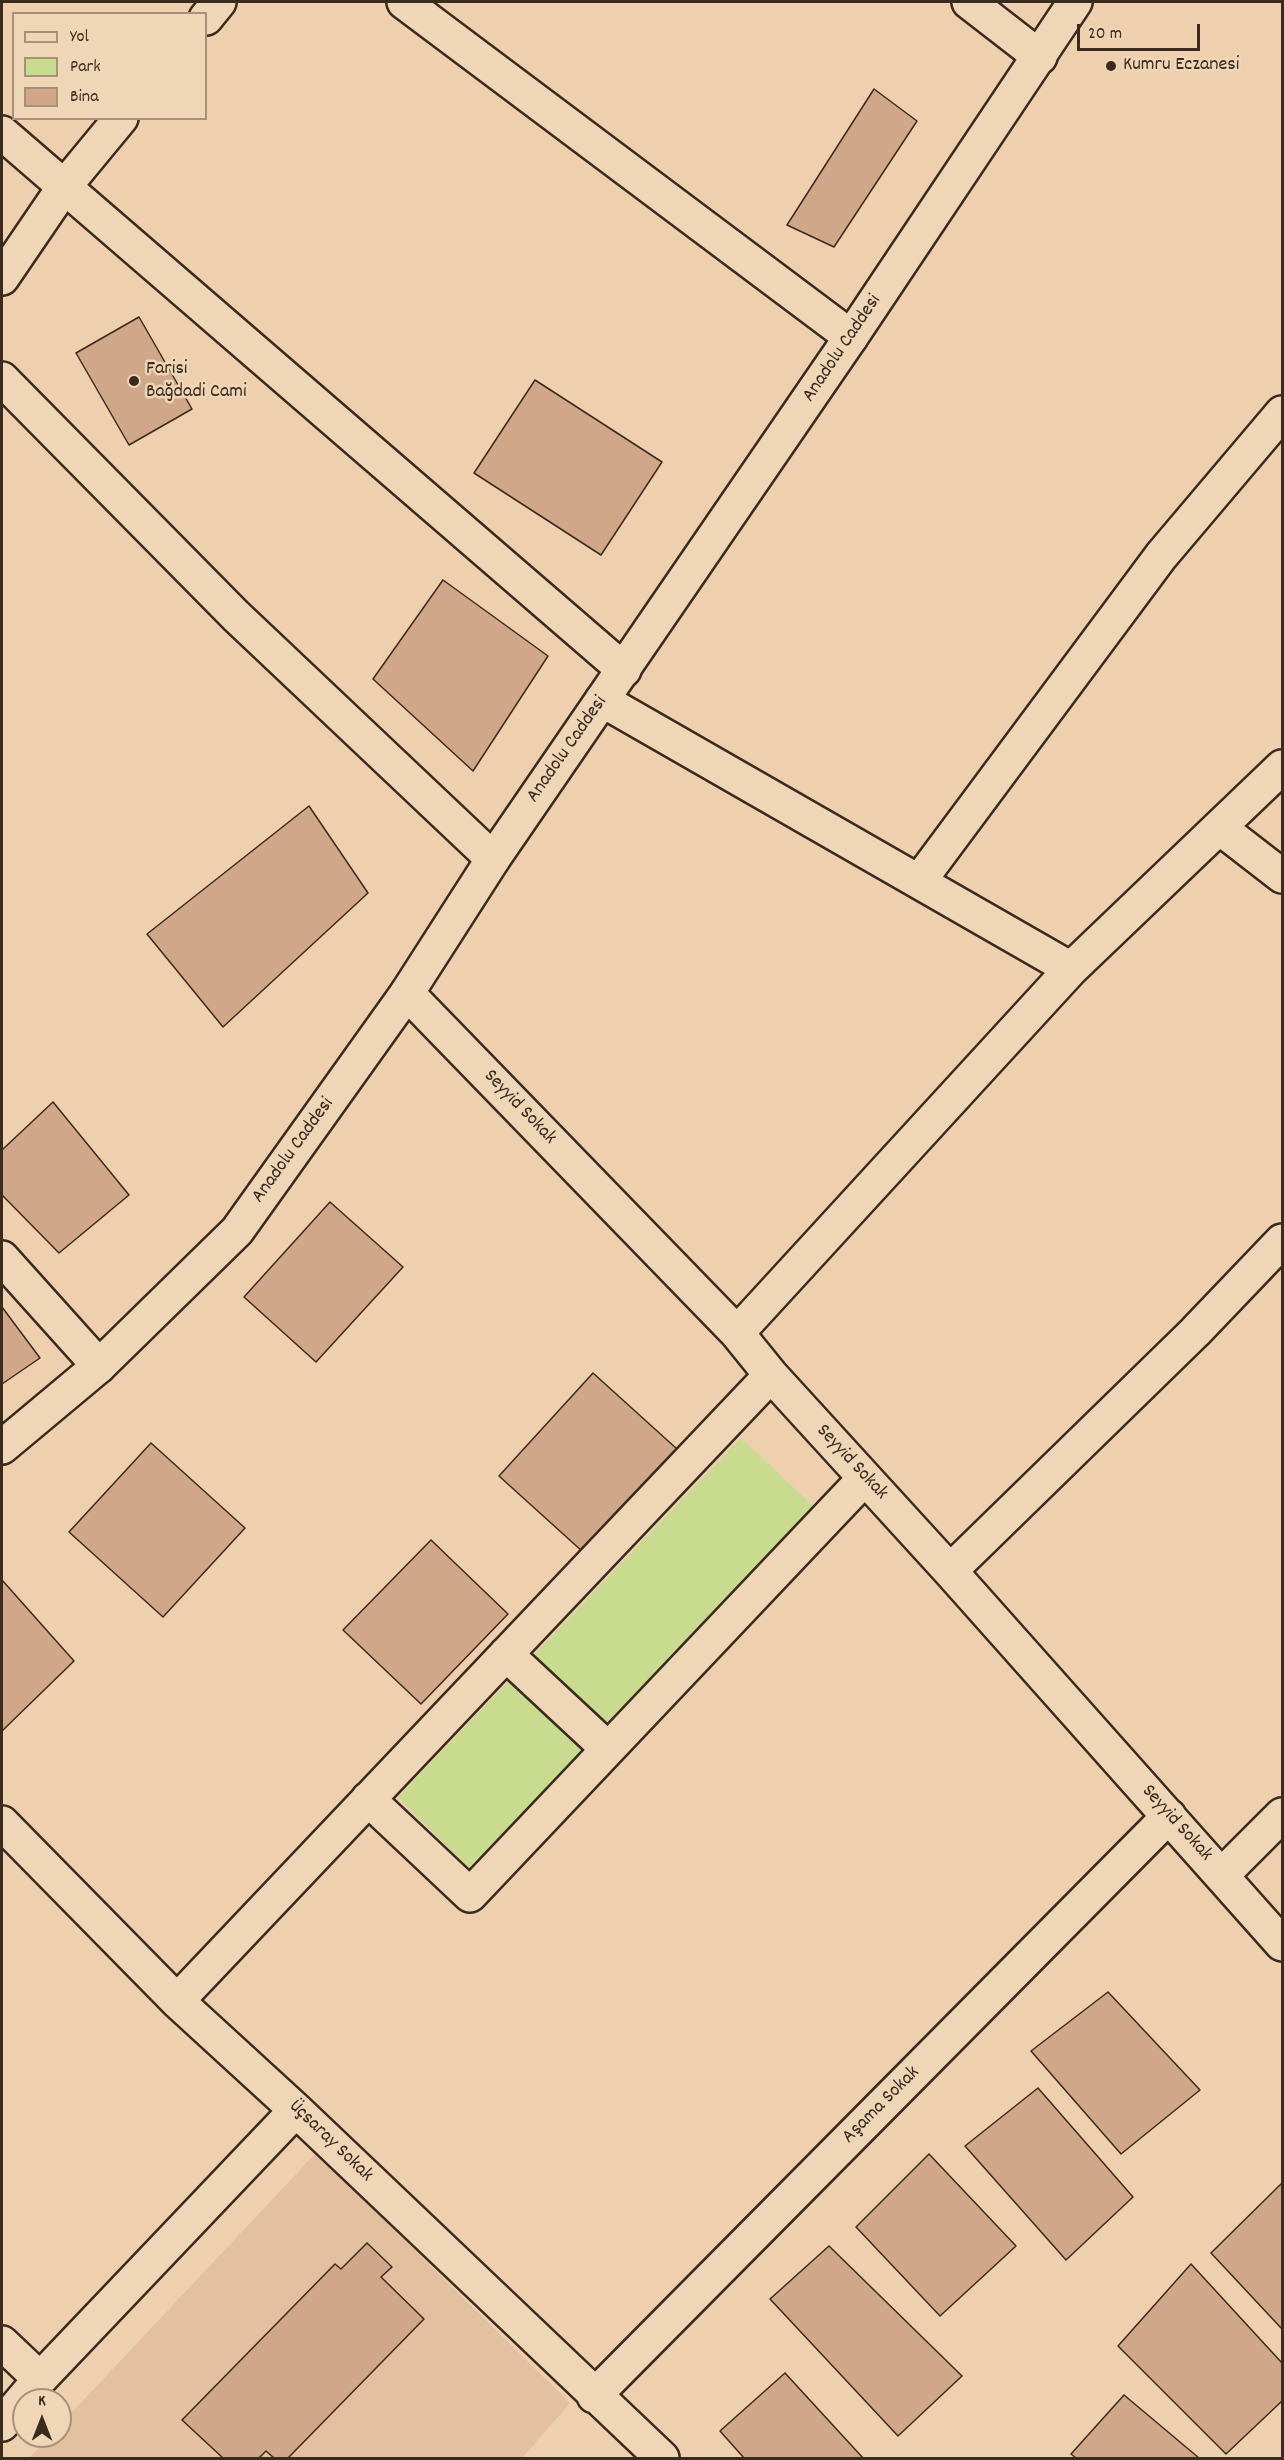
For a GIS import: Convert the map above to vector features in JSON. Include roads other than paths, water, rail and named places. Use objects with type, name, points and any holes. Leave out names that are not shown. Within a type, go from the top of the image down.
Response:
[{"type":"street","points":[[207,17],[219,2]]},
{"type":"street","points":[[404,2],[851,337]]},
{"type":"street","points":[[969,2],[1040,57]]},
{"type":"street","name":"Anadolu Caddesi","points":[[2,1447],[99,1366],[237,1231],[407,993],[493,859],[851,337],[1075,2]]},
{"type":"street","points":[[2,278],[64,187],[119,120]]},
{"type":"street","points":[[2,133],[624,670]]},
{"type":"street","points":[[2,379],[236,616],[493,859]]},
{"type":"street","points":[[920,880],[1161,556],[1282,413]]},
{"type":"street","points":[[602,700],[920,880],[1071,969]]},
{"type":"street","points":[[737,1333],[1071,969],[1282,767]]},
{"type":"street","points":[[1220,828],[1282,876]]},
{"type":"street","name":"Seyyid Sokak","points":[[407,993],[737,1333],[771,1376],[950,1571],[1282,1944]]},
{"type":"street","points":[[950,1571],[1195,1332],[1282,1241]]},
{"type":"street","points":[[2,1258],[99,1366]]},
{"type":"street","points":[[177,2001],[771,1376]]},
{"type":"street","points":[[368,1799],[470,1895],[865,1478]]},
{"type":"street","points":[[506,1654],[608,1749]]},
{"type":"street","points":[[1222,1875],[1282,1815]]},
{"type":"street","name":"Aşama Sokak","points":[[594,2396],[1169,1816]]},
{"type":"street","name":"Üçsaray Sokak","points":[[2,1823],[177,2001],[296,2110],[594,2396],[662,2458]]},
{"type":"street","points":[[2,2424],[40,2379],[296,2110]]},
{"type":"street","points":[[2,2343],[40,2379]]},
{"type":"place","name":"Kumru Eczanesi","points":[[1111,66]]},
{"type":"place","name":"Farisi Bağdadi Cami","points":[[134,381]]}]
